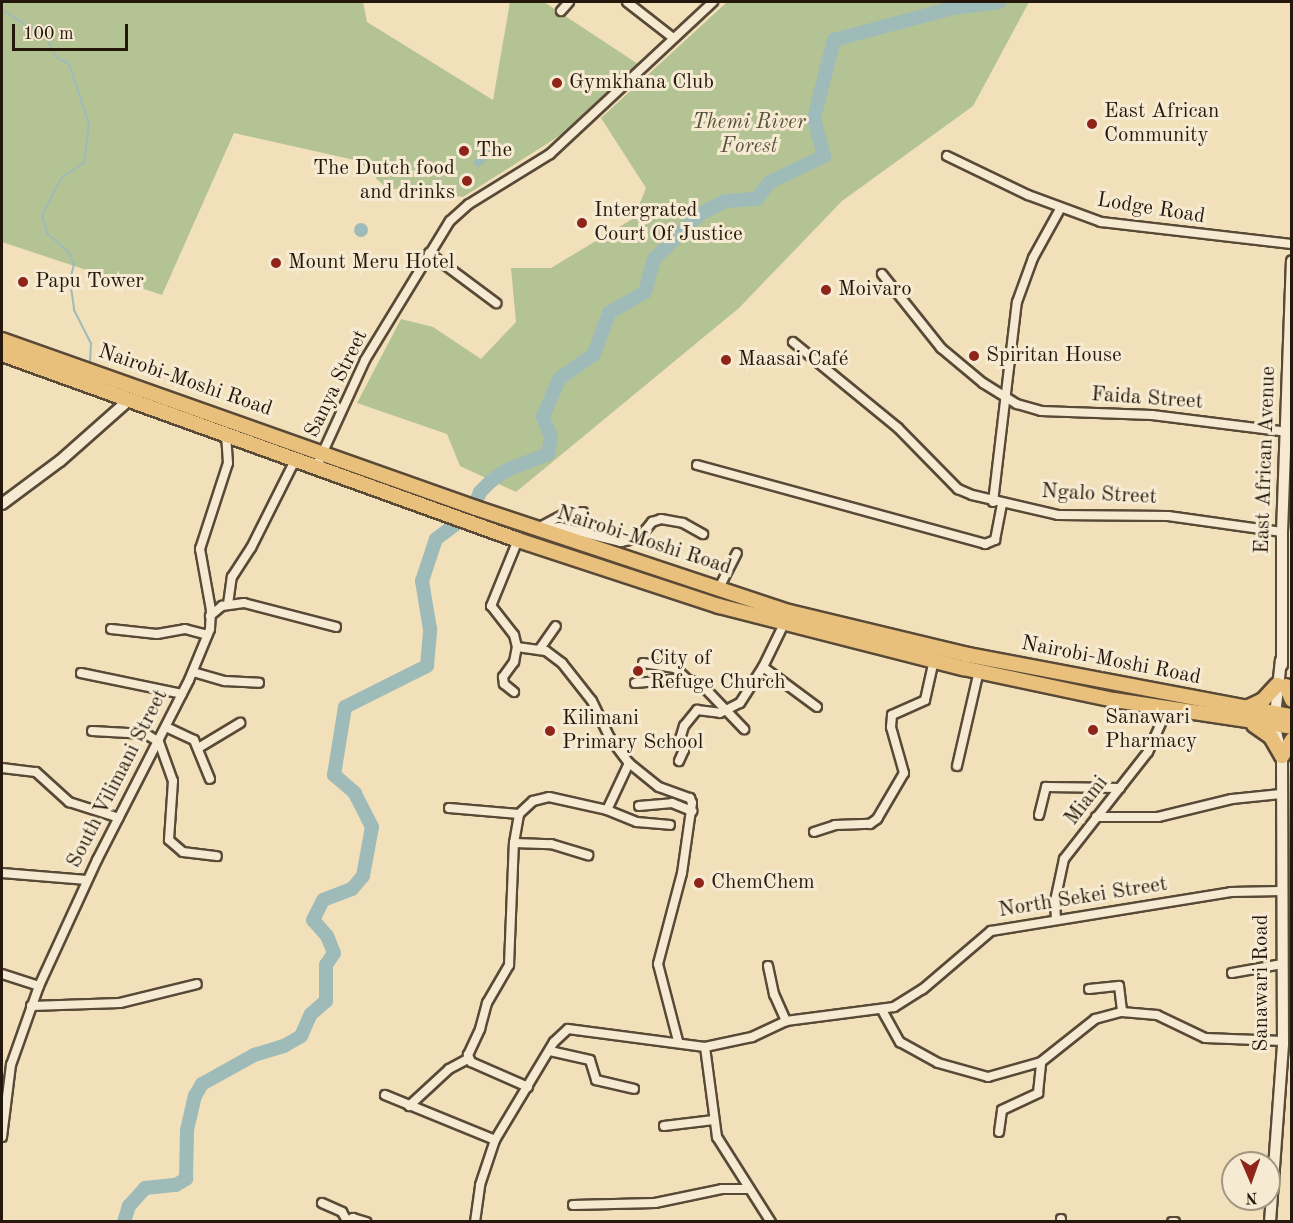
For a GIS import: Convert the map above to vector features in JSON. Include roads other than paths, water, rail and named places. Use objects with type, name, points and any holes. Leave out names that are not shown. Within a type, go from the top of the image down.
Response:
[{"type":"highway","name":"Nairobi-Moshi Road","points":[[2,340],[323,452],[474,514],[538,529],[789,612],[968,655],[1247,716]]},
{"type":"highway","name":"Nairobi-Moshi Road","points":[[2,354],[317,465],[450,505]]},
{"type":"highway","name":"Nairobi-Moshi Road","points":[[474,514],[518,540],[784,624],[980,671],[1167,710],[1284,721]]},
{"type":"highway","points":[[1285,747],[1247,716],[1281,686],[1292,700]]},
{"type":"street","points":[[561,11],[569,2]]},
{"type":"street","points":[[627,2],[673,38]]},
{"type":"street","name":"Sanya Street","points":[[317,465],[355,378],[450,221],[469,204],[550,154],[713,2]]},
{"type":"street","name":"Lodge Road","points":[[946,156],[1060,208],[1128,228],[1292,244]]},
{"type":"street","points":[[697,465],[985,544],[995,540],[1005,398],[1017,302],[1030,265],[1060,208]]},
{"type":"street","points":[[429,253],[496,303]]},
{"type":"street","name":"East African Avenue","points":[[1281,686],[1282,532],[1288,432],[1292,261]]},
{"type":"street","name":"Faida Street","points":[[882,274],[930,337],[1005,398],[1041,411],[1152,415],[1288,432]]},
{"type":"street","name":"Ngalo Street","points":[[793,342],[898,428],[958,489],[997,503],[1058,514],[1224,521],[1282,532]]},
{"type":"street","points":[[2,504],[60,461],[129,400]]},
{"type":"street","name":"South Vilimani Street","points":[[2,1137],[11,1065],[39,986],[87,880],[193,672],[207,635],[210,616],[200,549],[228,463],[226,434]]},
{"type":"street","points":[[228,604],[232,577],[251,548],[296,457]]},
{"type":"street","points":[[538,529],[566,513],[582,512]]},
{"type":"street","points":[[538,529],[560,526],[621,542],[639,538],[652,522],[661,519],[683,523],[703,534]]},
{"type":"street","points":[[514,692],[504,684],[503,677],[514,662],[517,648],[514,635],[491,606],[518,540]]},
{"type":"street","points":[[719,588],[737,554]]},
{"type":"street","points":[[210,616],[228,604],[259,605],[336,627]]},
{"type":"street","points":[[679,761],[684,750],[680,736],[694,713],[700,709],[720,713],[728,710],[748,694],[764,667],[784,624]]},
{"type":"street","points":[[539,650],[556,626]]},
{"type":"street","points":[[111,629],[157,634],[185,628],[207,635]]},
{"type":"street","points":[[517,648],[539,650],[553,655],[573,676],[629,763],[659,787],[690,798],[692,811],[682,873],[658,964],[678,1041]]},
{"type":"street","points":[[814,832],[835,825],[870,824],[877,819],[904,773],[891,727],[892,716],[925,700],[934,660]]},
{"type":"street","points":[[643,663],[675,668],[688,680]]},
{"type":"street","points":[[764,667],[817,707]]},
{"type":"street","points":[[957,766],[980,671]]},
{"type":"street","points":[[193,672],[225,681],[259,683]]},
{"type":"street","points":[[81,673],[182,694]]},
{"type":"street","points":[[635,683],[688,680],[705,686],[744,729]]},
{"type":"street","name":"Sanawari Road","points":[[1270,1221],[1283,1041],[1285,962],[1281,891],[1281,794],[1285,747],[1281,686]]},
{"type":"street","name":"Miami","points":[[1056,920],[1055,901],[1064,859],[1148,752],[1167,710]]},
{"type":"street","points":[[200,747],[240,723]]},
{"type":"street","points":[[166,727],[189,736],[200,747],[210,779]]},
{"type":"street","points":[[92,731],[146,734],[159,742],[173,781],[169,840],[183,852],[217,856]]},
{"type":"street","points":[[607,810],[629,763]]},
{"type":"street","points":[[2,768],[36,772],[69,802],[118,818]]},
{"type":"street","points":[[1040,815],[1046,787],[1120,788]]},
{"type":"street","points":[[1096,817],[1158,817],[1232,800],[1281,794]]},
{"type":"street","points":[[409,1106],[449,1070],[468,1059],[487,1003],[509,965],[514,843],[519,813],[533,801],[549,797],[607,810],[636,822],[670,825]]},
{"type":"street","points":[[639,806],[672,802],[692,811]]},
{"type":"street","points":[[449,808],[519,813]]},
{"type":"street","points":[[514,843],[550,844],[588,855]]},
{"type":"street","points":[[2,873],[87,880]]},
{"type":"street","name":"North Sekei Street","points":[[475,1221],[480,1185],[495,1140],[559,1037],[573,1028],[621,1037],[678,1041],[705,1047],[752,1037],[786,1021],[882,1010],[923,989],[991,931],[1231,892],[1281,891]]},
{"type":"street","points":[[1232,973],[1285,962]]},
{"type":"street","points":[[768,966],[774,994],[786,1021]]},
{"type":"street","points":[[2,974],[39,986]]},
{"type":"street","points":[[31,1006],[120,1003],[197,984]]},
{"type":"street","points":[[1089,989],[1119,986],[1122,1012]]},
{"type":"street","points":[[882,1010],[900,1042],[965,1072],[988,1077],[1041,1062],[1095,1019],[1122,1012],[1157,1015],[1196,1036],[1243,1042],[1283,1041]]},
{"type":"street","points":[[705,1047],[714,1120],[722,1151],[771,1221]]},
{"type":"street","points":[[550,1051],[590,1060],[594,1079],[634,1089]]},
{"type":"street","points":[[468,1059],[528,1087]]},
{"type":"street","points":[[999,1132],[1002,1110],[1038,1093],[1041,1062]]},
{"type":"street","points":[[385,1095],[495,1140]]},
{"type":"street","points":[[664,1126],[714,1120]]},
{"type":"street","points":[[573,1204],[655,1203],[722,1189],[748,1189]]},
{"type":"street","points":[[322,1203],[342,1212],[346,1220],[366,1221]]},
{"type":"water","points":[[495,143],[500,149],[478,168],[473,162]]},
{"type":"water","points":[[361,223],[366,225],[368,230],[366,235],[361,237],[356,235],[354,230],[356,225]]},
{"type":"waterway","points":[[124,1222],[129,1206],[145,1188],[176,1185],[186,1179],[187,1130],[195,1096],[202,1084],[254,1055],[284,1046],[301,1036],[311,1014],[326,1001],[326,965],[334,953],[327,936],[313,920],[323,900],[352,889],[363,876],[372,827],[355,793],[334,775],[345,707],[427,666],[430,629],[422,581],[436,539],[472,512],[480,492],[491,481],[507,470],[548,454],[551,437],[543,417],[559,379],[594,354],[609,313],[645,292],[654,259],[700,214],[725,201],[757,199],[770,182],[824,156],[814,118],[834,40],[953,8],[1000,2]]},
{"type":"waterway","points":[[2,10],[46,37],[56,57],[69,64],[89,124],[84,163],[62,177],[42,215],[47,233],[69,253],[74,264],[70,280],[74,310],[91,343],[90,362]]},
{"type":"place","name":"Gymkhana Club","points":[[557,83]]},
{"type":"place","name":"East African Community","points":[[1092,124]]},
{"type":"place","name":"The","points":[[464,151]]},
{"type":"place","name":"The Dutch food and drinks","points":[[467,181]]},
{"type":"place","name":"Intergrated Court Of Justice","points":[[582,223]]},
{"type":"place","name":"Mount Meru Hotel","points":[[276,263]]},
{"type":"place","name":"Papu Tower","points":[[23,282]]},
{"type":"place","name":"Moivaro","points":[[826,290]]},
{"type":"place","name":"Spiritan House","points":[[974,356]]},
{"type":"place","name":"Maasai Café","points":[[726,360]]},
{"type":"place","name":"City of Refuge Church","points":[[638,671]]},
{"type":"place","name":"Sanawari Pharmacy","points":[[1093,730]]},
{"type":"place","name":"Kilimani Primary School","points":[[550,731]]},
{"type":"place","name":"ChemChem","points":[[699,883]]},
{"type":"park label","name":"Themi River Forest","points":[[749,135]]}]
